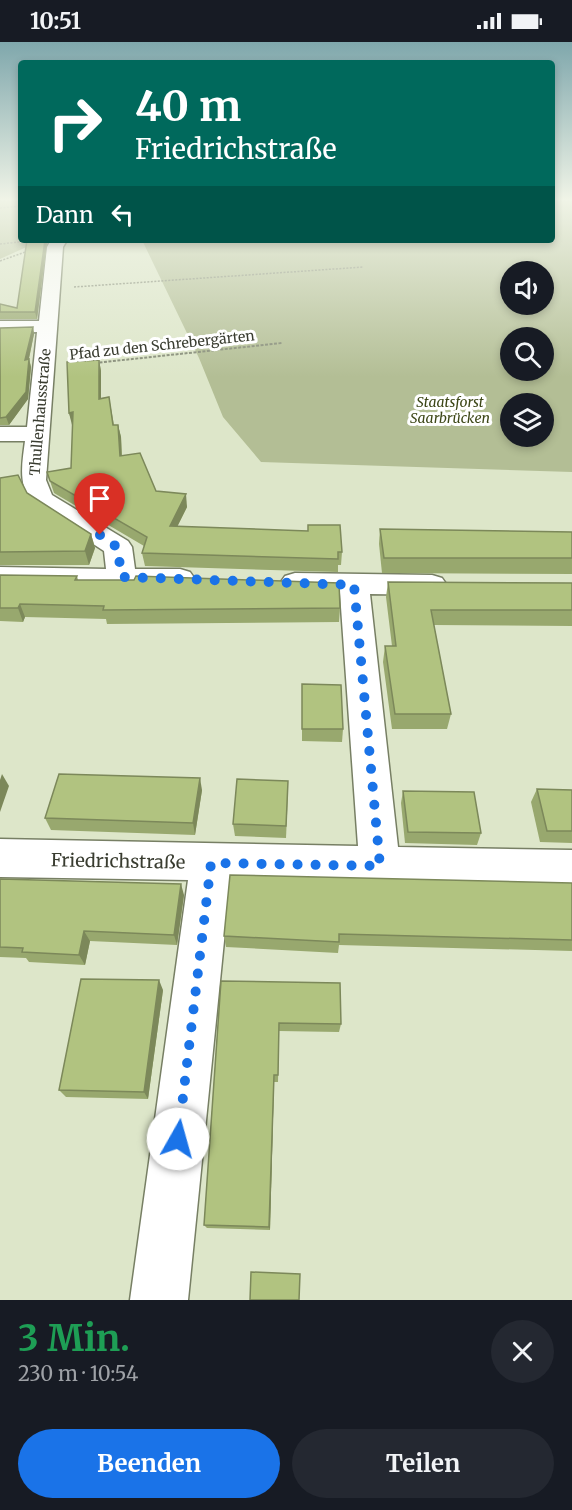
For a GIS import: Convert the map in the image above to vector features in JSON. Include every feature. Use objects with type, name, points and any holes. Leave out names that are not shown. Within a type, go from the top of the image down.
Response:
[{"type":"street","name":"Thullenhausstraße","points":[[55,260],[33,480],[42,499],[117,547],[122,577]]},
{"type":"street","points":[[0,327],[49,326]]},
{"type":"street","points":[[0,434],[36,434]]},
{"type":"street","points":[[0,577],[122,577],[203,580]]},
{"type":"street","points":[[273,582],[457,585]]},
{"type":"street","points":[[354,585],[380,866]]},
{"type":"street","name":"Friedrichstraße","points":[[0,858],[572,869]]},
{"type":"street","points":[[159,1300],[211,863]]},
{"type":"path","points":[[52,288],[363,267]]},
{"type":"path","name":"Pfad zu den Schrebergärten","points":[[44,367],[282,343]]},
{"type":"green space","name":"Staatsforst Saarbrücken","points":[[152,260],[572,260],[572,472],[261,462],[223,417],[199,358]]},
{"type":"building","points":[[24,260],[42,260],[35,312],[0,312],[0,304],[17,308]]},
{"type":"building","points":[[33,327],[25,360],[29,359],[26,392],[6,417],[0,418],[0,328]]},
{"type":"building","points":[[99,360],[99,399],[109,397],[113,425],[118,425],[120,456],[140,453],[156,491],[186,494],[170,526],[308,531],[308,525],[340,525],[342,552],[338,552],[338,559],[142,553],[147,537],[50,481],[47,472],[71,468],[73,412],[69,413],[67,362]]},
{"type":"building","points":[[18,475],[27,493],[91,534],[85,551],[0,552],[0,478]]},
{"type":"building","points":[[380,529],[572,532],[572,558],[384,558]]},
{"type":"building","points":[[0,575],[77,576],[75,580],[134,580],[136,576],[339,583],[340,608],[103,610],[104,606],[20,604],[18,608],[0,608]]},
{"type":"building","points":[[388,582],[572,583],[572,610],[431,610],[451,714],[395,714],[385,646],[396,646]]},
{"type":"building","points":[[302,684],[341,685],[343,729],[302,729]]},
{"type":"building","points":[[59,774],[200,778],[193,823],[45,818]]},
{"type":"building","points":[[237,779],[288,781],[286,826],[233,824]]},
{"type":"building","points":[[537,789],[572,790],[572,831],[547,831]]},
{"type":"building","points":[[403,791],[474,792],[481,833],[408,832]]},
{"type":"building","points":[[230,875],[572,883],[572,940],[339,934],[339,942],[224,936]]},
{"type":"building","points":[[0,879],[181,884],[174,935],[84,931],[79,955],[22,952],[23,948],[0,947]]},
{"type":"building","points":[[81,979],[159,980],[144,1092],[59,1090]]},
{"type":"building","points":[[221,981],[340,983],[341,1024],[279,1023],[278,1075],[274,1075],[269,1227],[204,1225]]},
{"type":"building","points":[[251,1272],[300,1274],[299,1300],[250,1300]]},
{"type":"route","points":[[100,535],[117,547],[122,577],[354,585],[380,866],[211,863],[178,1139]]}]
